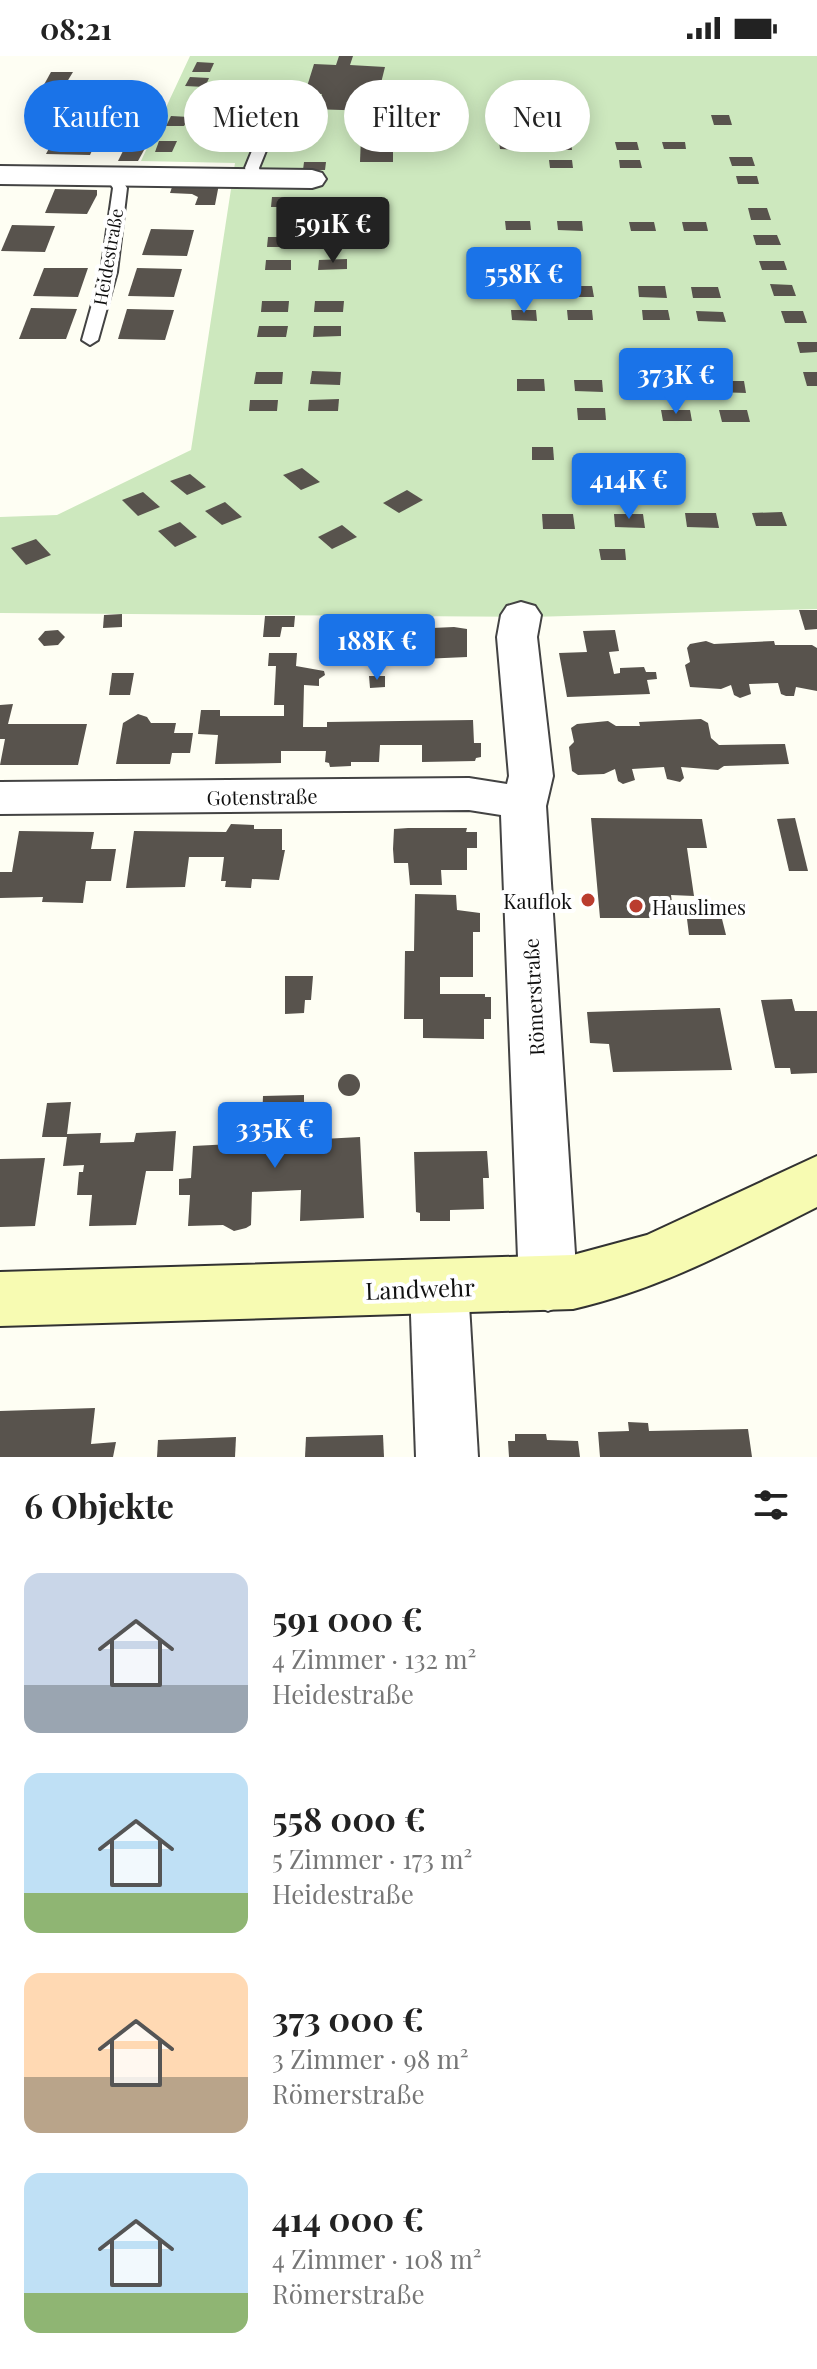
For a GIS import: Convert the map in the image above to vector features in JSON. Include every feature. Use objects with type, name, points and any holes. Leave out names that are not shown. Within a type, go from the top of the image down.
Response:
[{"type":"street","points":[[0,175],[312,179]]},
{"type":"street","name":"Römerstraße","points":[[521,615],[517,637],[531,776],[523,806],[548,1284]]},
{"type":"street","name":"Gotenstraße","points":[[0,798],[469,794],[509,800],[523,806]]},
{"type":"street","name":"Landwehr","points":[[0,1299],[548,1284],[609,1276],[643,1265],[817,1180]]},
{"type":"street","points":[[439,1287],[447,1457]]},
{"type":"lane","points":[[255,178],[252,168],[259,152]]},
{"type":"lane","name":"Heidestraße","points":[[90,340],[109,272],[111,237],[120,188],[112,176]]},
{"type":"green space","points":[[190,56],[817,56],[817,609],[531,617],[0,613],[0,517],[57,515],[191,450],[235,163],[141,161],[145,152],[168,152],[168,103]]},
{"type":"building","points":[[339,56],[353,56],[350,65],[385,67],[382,80],[344,80],[344,110],[328,110],[328,80],[309,80],[314,64],[336,65]]},
{"type":"building","points":[[197,62],[214,63],[210,72],[192,72]]},
{"type":"building","points":[[51,72],[73,72],[68,80],[47,80]]},
{"type":"building","points":[[190,77],[209,78],[208,80],[188,80]]},
{"type":"building","points":[[711,115],[729,115],[732,125],[714,125]]},
{"type":"building","points":[[171,116],[184,117],[184,126],[168,126]]},
{"type":"building","points":[[168,141],[177,141],[172,152],[168,152]]},
{"type":"building","points":[[615,142],[637,142],[639,150],[617,150]]},
{"type":"building","points":[[662,142],[685,142],[686,149],[664,149]]},
{"type":"building","points":[[47,152],[91,152],[90,155]]},
{"type":"building","points":[[122,152],[143,152],[138,161],[118,161]]},
{"type":"building","points":[[360,152],[393,152],[393,162],[360,162]]},
{"type":"building","points":[[729,157],[752,157],[755,166],[732,166]]},
{"type":"building","points":[[549,160],[572,160],[573,168],[550,168]]},
{"type":"building","points":[[619,160],[640,160],[642,168],[620,168]]},
{"type":"building","points":[[304,162],[326,162],[325,170],[303,170]]},
{"type":"building","points":[[736,176],[757,176],[759,184],[738,184]]},
{"type":"building","points":[[173,184],[219,184],[215,205],[195,205],[198,197],[192,194],[170,193]]},
{"type":"building","points":[[55,189],[97,190],[97,195],[87,214],[45,213]]},
{"type":"building","points":[[272,197],[298,197],[297,207],[271,207]]},
{"type":"building","points":[[324,198],[350,198],[350,207],[324,207]]},
{"type":"building","points":[[748,208],[767,208],[771,220],[751,220]]},
{"type":"building","points":[[505,221],[530,221],[531,230],[506,230]]},
{"type":"building","points":[[557,221],[582,221],[583,231],[558,230]]},
{"type":"building","points":[[629,222],[654,222],[656,231],[631,231]]},
{"type":"building","points":[[682,222],[706,222],[708,231],[684,231]]},
{"type":"building","points":[[12,225],[55,226],[45,252],[1,251]]},
{"type":"building","points":[[151,229],[194,230],[187,256],[142,255]]},
{"type":"building","points":[[753,235],[777,235],[781,245],[756,245]]},
{"type":"building","points":[[268,237],[294,237],[292,247],[267,247]]},
{"type":"building","points":[[322,237],[347,237],[346,248],[321,247]]},
{"type":"building","points":[[347,259],[347,269],[318,270],[319,260]]},
{"type":"building","points":[[266,260],[291,260],[291,270],[265,270]]},
{"type":"building","points":[[759,261],[784,261],[787,270],[762,270]]},
{"type":"building","points":[[44,268],[88,268],[78,297],[33,296]]},
{"type":"building","points":[[137,268],[182,269],[174,297],[128,296]]},
{"type":"building","points":[[770,284],[792,285],[796,296],[774,296]]},
{"type":"building","points":[[511,286],[538,286],[539,297],[512,297]]},
{"type":"building","points":[[565,286],[592,286],[594,297],[566,297]]},
{"type":"building","points":[[638,286],[665,286],[667,298],[639,297]]},
{"type":"building","points":[[691,287],[718,287],[721,298],[693,298]]},
{"type":"building","points":[[262,301],[289,301],[288,312],[261,312]]},
{"type":"building","points":[[315,301],[344,301],[343,312],[314,312]]},
{"type":"building","points":[[31,308],[77,309],[66,339],[19,339]]},
{"type":"building","points":[[127,309],[174,310],[165,340],[118,339]]},
{"type":"building","points":[[511,310],[536,310],[537,321],[512,320]]},
{"type":"building","points":[[567,310],[592,310],[593,320],[568,320]]},
{"type":"building","points":[[642,310],[668,310],[670,320],[643,320]]},
{"type":"building","points":[[696,311],[723,312],[726,322],[698,321]]},
{"type":"building","points":[[781,311],[803,311],[807,323],[785,323]]},
{"type":"building","points":[[259,326],[288,326],[286,337],[257,337]]},
{"type":"building","points":[[314,326],[341,326],[341,336],[313,337]]},
{"type":"building","points":[[797,342],[817,342],[817,352],[800,353]]},
{"type":"building","points":[[312,371],[341,372],[340,385],[310,384]]},
{"type":"building","points":[[256,372],[283,372],[282,384],[254,384]]},
{"type":"building","points":[[803,372],[817,372],[817,386],[807,386]]},
{"type":"building","points":[[517,379],[544,379],[545,391],[517,391]]},
{"type":"building","points":[[574,380],[602,380],[603,392],[575,391]]},
{"type":"building","points":[[657,381],[686,381],[688,392],[658,392]]},
{"type":"building","points":[[713,381],[744,381],[746,393],[716,392]]},
{"type":"building","points":[[339,399],[338,411],[308,411],[309,400]]},
{"type":"building","points":[[250,400],[278,400],[277,411],[249,411]]},
{"type":"building","points":[[577,408],[605,408],[606,420],[578,420]]},
{"type":"building","points":[[661,410],[690,410],[692,421],[663,421]]},
{"type":"building","points":[[719,410],[747,410],[750,422],[722,422]]},
{"type":"building","points":[[532,447],[553,447],[554,460],[532,460]]},
{"type":"building","points":[[302,468],[320,482],[301,490],[283,475]]},
{"type":"building","points":[[190,474],[206,487],[187,495],[170,481]]},
{"type":"building","points":[[407,490],[423,500],[399,513],[383,503]]},
{"type":"building","points":[[143,492],[160,507],[138,516],[122,500]]},
{"type":"building","points":[[225,502],[242,517],[222,525],[205,511]]},
{"type":"building","points":[[782,512],[787,526],[756,526],[752,513]]},
{"type":"building","points":[[685,513],[716,513],[719,528],[687,527]]},
{"type":"building","points":[[542,514],[573,514],[575,529],[543,529]]},
{"type":"building","points":[[614,514],[643,514],[645,528],[615,527]]},
{"type":"building","points":[[180,522],[197,537],[175,547],[158,531]]},
{"type":"building","points":[[342,525],[357,537],[332,549],[318,537]]},
{"type":"building","points":[[36,539],[51,555],[26,565],[11,548]]},
{"type":"building","points":[[599,549],[625,549],[626,560],[601,560]]},
{"type":"building","points":[[799,610],[817,610],[817,629],[805,630]]},
{"type":"building","points":[[122,614],[122,627],[103,628],[104,615]]},
{"type":"building","points":[[265,616],[295,616],[294,627],[282,627],[280,637],[263,637]]},
{"type":"building","points":[[355,620],[372,620],[371,630],[354,630]]},
{"type":"building","points":[[410,629],[467,629],[467,657],[422,659],[409,656]]},
{"type":"building","points":[[58,630],[65,637],[58,645],[44,646],[38,639],[45,631]]},
{"type":"building","points":[[615,630],[619,651],[609,652],[614,674],[620,673],[620,668],[644,667],[646,672],[656,672],[657,679],[647,680],[650,694],[567,697],[559,653],[587,652],[583,631]]},
{"type":"building","points":[[706,641],[714,644],[774,641],[775,645],[812,645],[817,648],[817,691],[796,687],[794,696],[786,696],[781,694],[778,683],[749,684],[751,694],[740,698],[734,695],[731,685],[721,689],[690,687],[685,665],[690,662],[687,648],[690,644]]},
{"type":"building","points":[[269,653],[297,653],[296,666],[324,671],[319,686],[304,685],[303,727],[327,727],[327,722],[473,720],[474,743],[481,743],[481,757],[475,761],[422,762],[422,745],[380,745],[379,762],[351,762],[351,766],[330,767],[325,762],[326,751],[281,751],[281,763],[215,764],[218,735],[198,734],[201,710],[220,710],[220,716],[284,716],[284,705],[274,705],[276,666],[268,666]]},
{"type":"building","points":[[112,673],[134,673],[130,695],[109,695]]},
{"type":"building","points":[[369,676],[385,676],[385,687],[370,688]]},
{"type":"building","points":[[13,704],[8,724],[87,724],[78,765],[0,765],[5,739],[0,739],[0,705]]},
{"type":"building","points":[[138,714],[147,717],[151,723],[176,723],[174,733],[193,733],[190,753],[172,753],[170,764],[116,764],[123,723]]},
{"type":"building","points":[[701,719],[708,723],[711,738],[719,745],[785,744],[789,764],[724,766],[718,770],[681,767],[684,778],[680,782],[667,779],[664,767],[632,769],[635,780],[623,784],[618,781],[615,769],[604,774],[578,775],[572,771],[569,747],[574,742],[571,728],[577,724],[608,721],[616,726],[640,726],[639,722]]},
{"type":"building","points":[[591,818],[702,819],[707,848],[687,848],[694,896],[671,895],[674,918],[600,918]]},
{"type":"building","points":[[795,818],[808,871],[789,871],[777,819]]},
{"type":"building","points":[[231,824],[254,825],[254,829],[282,829],[282,850],[285,850],[279,880],[252,879],[251,888],[225,887],[226,881],[221,881],[224,857],[189,857],[185,887],[126,888],[134,831],[226,832]]},
{"type":"building","points":[[467,828],[466,832],[477,832],[477,848],[467,848],[467,870],[441,870],[442,885],[410,885],[408,863],[394,863],[393,849],[394,829]]},
{"type":"building","points":[[19,831],[94,832],[91,849],[116,849],[111,881],[86,881],[83,903],[42,902],[43,897],[0,898],[0,872],[12,872]]},
{"type":"building","points":[[415,894],[456,895],[457,910],[480,913],[480,932],[473,932],[473,977],[440,977],[440,994],[485,994],[485,997],[491,997],[491,1019],[484,1019],[484,1039],[423,1038],[423,1019],[404,1019],[405,951],[414,951]]},
{"type":"building","points":[[687,919],[722,919],[726,935],[689,935]]},
{"type":"building","points":[[285,976],[313,976],[311,1000],[305,1000],[304,1013],[285,1014]]},
{"type":"building","points":[[792,999],[795,1011],[817,1011],[817,1073],[791,1074],[790,1068],[775,1068],[761,1000]]},
{"type":"building","points":[[720,1008],[732,1070],[613,1072],[609,1044],[590,1043],[587,1012]]},
{"type":"building","points":[[345,1074],[353,1074],[360,1085],[353,1096],[345,1096],[338,1089],[338,1081]]},
{"type":"building","points":[[304,1095],[304,1140],[360,1137],[364,1218],[300,1221],[301,1190],[252,1192],[251,1225],[246,1228],[234,1231],[223,1225],[188,1226],[190,1195],[179,1195],[179,1179],[191,1178],[193,1146],[232,1144],[233,1122],[262,1121],[263,1096]]},
{"type":"building","points":[[71,1102],[67,1134],[101,1133],[100,1143],[134,1142],[136,1133],[176,1131],[173,1171],[146,1171],[136,1225],[89,1226],[92,1195],[77,1195],[79,1172],[83,1172],[84,1165],[63,1166],[67,1137],[42,1137],[47,1103]]},
{"type":"building","points":[[487,1151],[489,1178],[483,1178],[484,1209],[450,1210],[450,1221],[420,1221],[420,1213],[416,1212],[414,1152]]},
{"type":"building","points":[[45,1158],[35,1226],[0,1227],[0,1159]]},
{"type":"building","points":[[95,1408],[91,1444],[116,1442],[113,1457],[0,1457],[0,1411]]},
{"type":"building","points":[[628,1422],[648,1423],[649,1431],[748,1429],[752,1457],[600,1457],[598,1432],[629,1431]]},
{"type":"building","points":[[515,1434],[546,1434],[547,1440],[578,1441],[580,1457],[509,1457],[508,1441],[515,1441]]},
{"type":"building","points":[[383,1435],[384,1457],[305,1457],[306,1437]]},
{"type":"building","points":[[236,1437],[235,1457],[157,1457],[158,1440]]},
{"type":"place","name":"Kauflok","points":[[588,900]]},
{"type":"place","name":"Hauslimes","points":[[636,906]]}]
